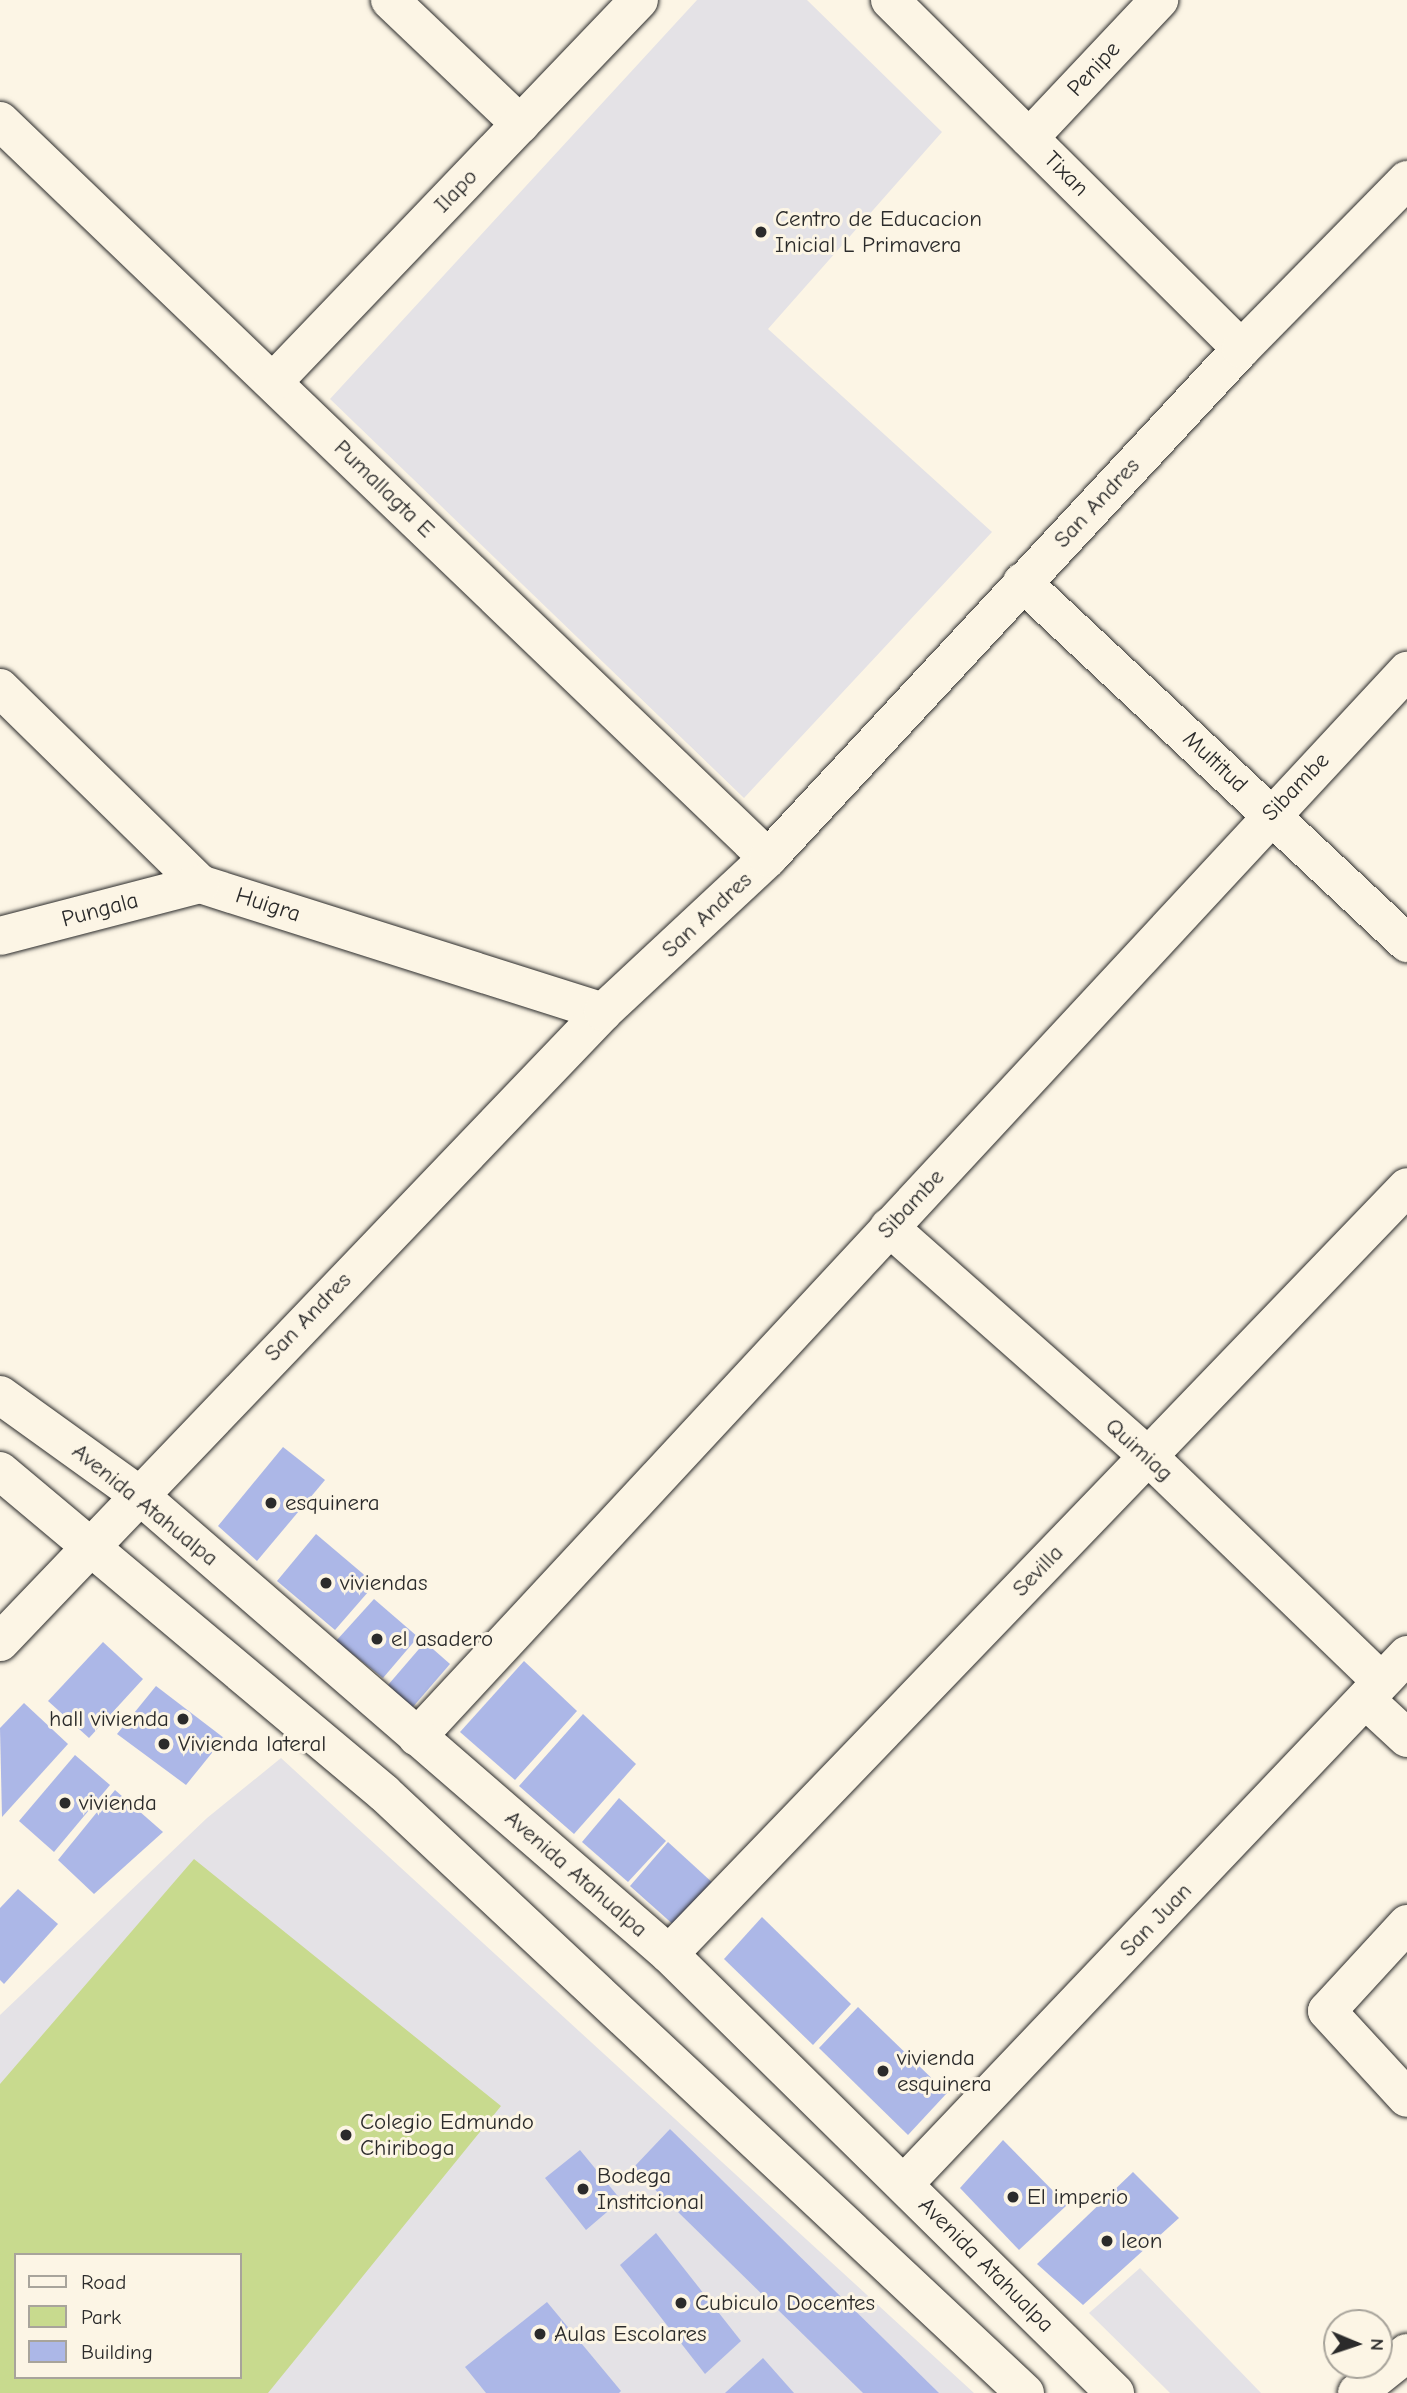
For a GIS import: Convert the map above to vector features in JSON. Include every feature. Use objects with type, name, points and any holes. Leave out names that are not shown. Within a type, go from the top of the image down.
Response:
[{"type":"street","points":[[390,0],[520,124]]},
{"type":"street","name":"Ilapo","points":[[272,382],[639,0]]},
{"type":"street","name":"Tixan","points":[[890,0],[1241,349]]},
{"type":"street","name":"Penipe","points":[[1029,138],[1159,0]]},
{"type":"street","name":"Pumallagta E","points":[[0,121],[768,858]]},
{"type":"street","name":"San Andres","points":[[0,1642],[138,1494],[603,1012],[768,858],[1241,349],[1407,180]]},
{"type":"street","name":"Multitud","points":[[1022,582],[1407,943]]},
{"type":"street","name":"Sibambe","points":[[417,1737],[1271,813],[1407,671]]},
{"type":"street","name":"Huigra","points":[[0,688],[200,884],[603,1012]]},
{"type":"street","name":"Pungala","points":[[0,936],[200,884]]},
{"type":"street","name":"Sevilla","points":[[669,1954],[1407,1187]]},
{"type":"street","name":"Quimiag","points":[[889,1227],[1149,1457],[1385,1679],[1407,1738]]},
{"type":"street","name":"Avenida Atahualpa","points":[[0,1395],[138,1494],[669,1954],[1115,2393]]},
{"type":"street","points":[[0,1471],[88,1549],[384,1793],[1025,2393]]},
{"type":"street","name":"San Juan","points":[[904,2184],[1385,1679]]},
{"type":"street","points":[[1407,1924],[1327,2011],[1407,2098]]},
{"type":"street","points":[[1357,2393],[1407,2353]]},
{"type":"shaded area","points":[[697,0],[807,0],[942,132],[768,329],[992,532],[744,798],[330,399]]},
{"type":"shaded area","name":"Colegio Edmundo Chiriboga","points":[[281,1758],[974,2393],[0,2393],[0,2015],[207,1818]]},
{"type":"shaded area","points":[[1140,2268],[1261,2393],[1170,2393],[1089,2313]]},
{"type":"green space","points":[[194,1859],[501,2106],[268,2393],[0,2393],[0,2084]]},
{"type":"building","name":"esquinera","points":[[283,1447],[325,1480],[257,1561],[218,1526]]},
{"type":"building","name":"viviendas","points":[[316,1534],[375,1584],[335,1630],[277,1581]]},
{"type":"building","name":"el asadero","points":[[374,1599],[418,1637],[383,1678],[336,1641]]},
{"type":"building","points":[[103,1642],[143,1679],[89,1738],[48,1701]]},
{"type":"building","name":"viviendas","points":[[425,1642],[450,1664],[412,1708],[388,1685]]},
{"type":"building","points":[[524,1661],[577,1711],[515,1780],[460,1732]]},
{"type":"building","name":"Vivienda lateral","points":[[156,1686],[224,1738],[186,1785],[117,1734]]},
{"type":"building","points":[[24,1703],[68,1744],[2,1817],[0,1728]]},
{"type":"building","points":[[583,1714],[636,1764],[574,1834],[519,1786]]},
{"type":"building","name":"vivienda","points":[[75,1755],[110,1785],[54,1852],[19,1821]]},
{"type":"building","points":[[115,1790],[163,1832],[94,1894],[58,1860]]},
{"type":"building","points":[[619,1798],[666,1841],[628,1882],[582,1842]]},
{"type":"building","points":[[668,1842],[715,1885],[676,1927],[630,1886]]},
{"type":"building","points":[[18,1889],[58,1924],[4,1984],[0,1980],[0,1908]]},
{"type":"building","name":"vivienda esquinera","points":[[762,1917],[851,2004],[813,2045],[724,1959]]},
{"type":"building","name":"vivienda esquinera","points":[[858,2007],[947,2093],[908,2135],[819,2048]]},
{"type":"building","points":[[670,2129],[939,2393],[863,2393],[633,2168]]},
{"type":"building","name":"El imperio","points":[[1003,2140],[1067,2205],[1019,2250],[960,2188]]},
{"type":"building","name":"Bodega Institcional","points":[[580,2150],[621,2200],[586,2230],[545,2178]]},
{"type":"building","name":"leon","points":[[1133,2172],[1179,2218],[1083,2305],[1037,2264]]},
{"type":"building","name":"Cubiculo Docentes","points":[[656,2233],[741,2341],[705,2374],[620,2265]]},
{"type":"building","name":"Aulas Escolares","points":[[547,2302],[621,2391],[619,2393],[486,2393],[465,2367]]},
{"type":"building","points":[[763,2358],[794,2393],[725,2393]]},
{"type":"place","name":"Centro de Educacion Inicial L Primavera","points":[[761,232]]},
{"type":"place","name":"esquinera","points":[[271,1503]]},
{"type":"place","name":"viviendas","points":[[326,1583]]},
{"type":"place","name":"el asadero","points":[[377,1639]]},
{"type":"place","name":"hall vivienda","points":[[183,1719]]},
{"type":"place","name":"Vivienda lateral","points":[[164,1744]]},
{"type":"place","name":"vivienda","points":[[65,1803]]},
{"type":"place","name":"vivienda esquinera","points":[[883,2071]]},
{"type":"place","name":"Colegio Edmundo Chiriboga","points":[[346,2135]]},
{"type":"place","name":"Bodega Institcional","points":[[583,2189]]},
{"type":"place","name":"El imperio","points":[[1013,2197]]},
{"type":"place","name":"leon","points":[[1107,2241]]},
{"type":"place","name":"Cubiculo Docentes","points":[[681,2303]]},
{"type":"place","name":"Aulas Escolares","points":[[540,2334]]}]
